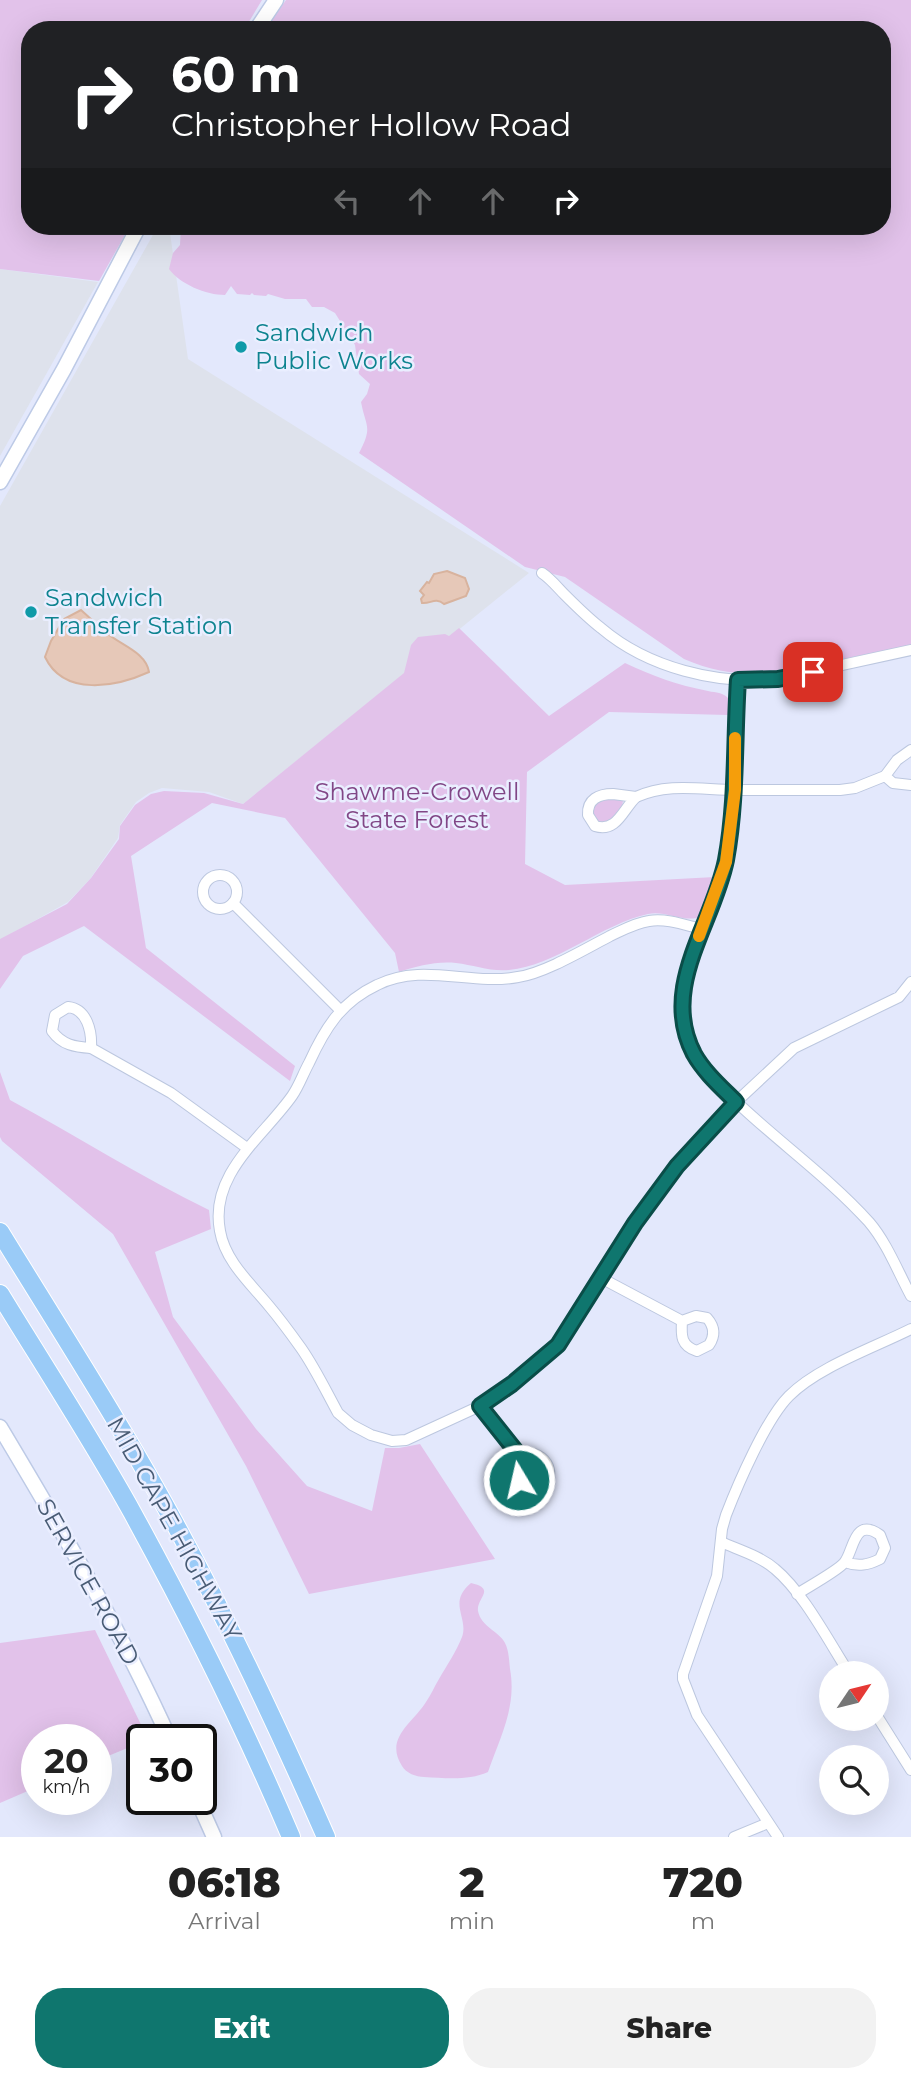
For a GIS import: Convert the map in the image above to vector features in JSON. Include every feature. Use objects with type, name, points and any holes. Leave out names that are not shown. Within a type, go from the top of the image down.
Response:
[{"type":"highway","name":"MID CAPE HIGHWAY","points":[[0,1232],[174,1521],[278,1729],[326,1837]]},
{"type":"highway","name":"MID CAPE HIGHWAY","points":[[0,1294],[137,1522],[209,1659],[291,1837]]},
{"type":"street","points":[[262,21],[276,0]]},
{"type":"street","points":[[0,482],[64,369],[134,235]]},
{"type":"street","points":[[542,573],[585,615],[620,643],[655,661],[715,678],[768,680],[795,677],[911,650]]},
{"type":"street","points":[[738,680],[735,790],[726,862],[684,981],[681,1008],[683,1025],[694,1054],[706,1071],[736,1102],[870,1224],[911,1296]]},
{"type":"street","points":[[636,797],[609,827],[598,827],[589,819],[588,807],[592,801],[608,794],[636,797],[665,788],[855,788],[885,776],[897,760],[911,750]]},
{"type":"street","points":[[885,776],[893,783],[911,785]]},
{"type":"street","points":[[233,903],[340,1010]]},
{"type":"street","points":[[701,929],[650,920],[632,925],[533,973],[519,977],[488,979],[435,974],[402,976],[378,984],[340,1010],[319,1042],[294,1093],[272,1123],[247,1148],[229,1175],[222,1196],[219,1231],[241,1272],[302,1349],[345,1420],[370,1435],[392,1441],[406,1440],[480,1406],[512,1384],[558,1345],[635,1223],[677,1166],[736,1102],[794,1048],[899,997],[911,982]]},
{"type":"street","points":[[899,997],[911,1000]]},
{"type":"street","points":[[91,1048],[92,1036],[83,1012],[68,1007],[55,1015],[52,1031],[56,1037],[73,1047],[91,1048],[171,1093],[247,1148]]},
{"type":"street","points":[[601,1278],[682,1321]]},
{"type":"street","points":[[778,1837],[697,1715],[683,1679],[717,1576],[722,1529],[733,1498],[770,1422],[787,1398],[822,1373],[911,1329]]},
{"type":"street","points":[[480,1406],[519,1455]]},
{"type":"street","name":"SERVICE ROAD","points":[[0,1427],[106,1611],[162,1724]]},
{"type":"street","points":[[721,1542],[762,1560],[783,1577],[841,1661]]},
{"type":"street","points":[[797,1594],[845,1562]]},
{"type":"street","points":[[886,1731],[911,1770]]},
{"type":"street","points":[[204,1815],[214,1837]]},
{"type":"street","points":[[734,1837],[768,1822]]},
{"type":"shaded area","points":[[153,235],[170,235],[188,359],[529,573],[243,804],[209,792],[162,788],[136,802],[120,825],[118,838],[90,879],[68,902],[0,940],[0,506]]},
{"type":"shaded area","points":[[0,269],[98,282],[0,456]]},
{"type":"shaded area","points":[[447,571],[465,578],[469,589],[466,596],[444,604],[435,601],[422,603],[424,595],[420,591],[427,582],[429,583],[434,574]]},
{"type":"shaded area","points":[[81,610],[100,628],[138,654],[149,672],[121,682],[92,685],[65,678],[54,670],[45,657],[51,641],[64,619]]},
{"type":"green space","points":[[0,0],[262,0],[249,21],[21,21],[21,235],[125,235],[99,281],[0,269]]},
{"type":"green space","points":[[286,0],[911,0],[911,645],[776,673],[729,672],[684,659],[565,577],[525,567],[359,453],[367,432],[361,402],[370,384],[359,374],[355,345],[335,313],[324,307],[312,307],[306,299],[285,299],[268,294],[237,294],[231,286],[225,295],[210,293],[187,284],[169,269],[173,253],[180,245],[181,235],[891,235],[891,21],[271,21]]},
{"type":"green space","name":"Shawme-Crowell State Forest","points":[[459,628],[549,716],[625,663],[665,680],[719,693],[728,698],[728,715],[609,712],[527,772],[525,864],[565,885],[715,877],[700,917],[648,914],[613,926],[561,953],[526,967],[502,970],[441,963],[399,972],[395,953],[285,818],[212,803],[131,856],[146,948],[295,1066],[290,1081],[84,926],[23,956],[0,989],[0,939],[67,904],[91,878],[119,839],[120,826],[135,805],[151,794],[164,791],[204,793],[243,804],[404,673],[411,645],[418,637],[445,634],[449,636]]},
{"type":"green space","points":[[609,797],[623,800],[621,807],[605,824],[597,822],[591,809],[595,802]]},
{"type":"green space","points":[[0,1072],[10,1100],[209,1210],[211,1229],[155,1252],[173,1317],[256,1429],[307,1486],[372,1511],[385,1448],[420,1444],[495,1559],[309,1594],[246,1466],[113,1234],[2,1141]]},
{"type":"green space","points":[[471,1583],[483,1588],[484,1594],[478,1611],[486,1625],[502,1639],[507,1649],[512,1683],[506,1722],[488,1772],[473,1777],[421,1777],[404,1768],[397,1756],[398,1739],[428,1699],[460,1643],[463,1623],[460,1597]]},
{"type":"green space","points":[[95,1630],[141,1724],[126,1724],[126,1749],[112,1754],[112,1724],[21,1724],[21,1794],[0,1803],[0,1643]]},
{"type":"slow traffic","points":[[699,936],[726,862],[735,790],[735,738]]},
{"type":"place","name":"Sandwich Public Works","points":[[241,347]]},
{"type":"place","name":"Sandwich Transfer Station","points":[[31,612]]},
{"type":"route","points":[[519,1480],[515,1471],[519,1455],[480,1406],[512,1384],[558,1345],[635,1223],[677,1166],[736,1102],[706,1071],[694,1054],[683,1025],[681,1008],[684,981],[726,862],[735,790],[738,680],[778,679],[813,672]]}]
